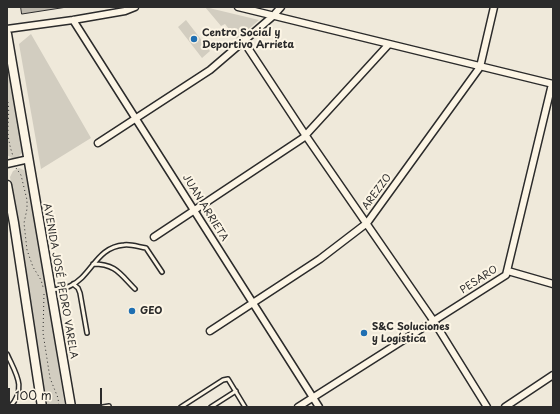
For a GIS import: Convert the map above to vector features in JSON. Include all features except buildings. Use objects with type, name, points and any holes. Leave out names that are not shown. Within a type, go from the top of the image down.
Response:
[{"type":"street","points":[[7,29],[73,20],[125,11],[135,7]]},
{"type":"street","points":[[238,7],[553,84]]},
{"type":"street","points":[[98,143],[210,70],[273,16],[280,7]]},
{"type":"street","name":"AREZZO","points":[[210,331],[320,260],[367,223],[480,67],[494,7]]},
{"type":"street","name":"JUAN ARRIETA","points":[[73,20],[137,118],[194,211],[319,407]]},
{"type":"street","name":"AVENIDA JOSÉ PEDRO VARELA","points":[[7,34],[71,407]]},
{"type":"street","points":[[244,42],[306,136],[433,320],[487,407]]},
{"type":"street","points":[[154,237],[306,136],[389,44]]},
{"type":"street","name":"PESARO","points":[[298,407],[503,277],[508,271],[553,84]]},
{"type":"street","points":[[7,164],[29,159]]},
{"type":"street","points":[[7,185],[42,407]]},
{"type":"street","points":[[508,271],[553,284]]},
{"type":"street","points":[[505,407],[553,375]]},
{"type":"lane","points":[[52,290],[62,289],[73,284],[84,276],[106,250],[114,246],[127,245],[146,248],[162,272]]},
{"type":"lane","points":[[93,264],[113,267],[135,289]]},
{"type":"lane","points":[[73,284],[80,292],[87,333]]},
{"type":"lane","points":[[7,354],[18,379],[19,387],[19,395],[10,407]]},
{"type":"lane","points":[[181,407],[225,379],[228,379],[244,406],[239,407]]},
{"type":"lane","points":[[211,407],[236,391]]},
{"type":"lane","points":[[103,407],[109,406]]},
{"type":"path","points":[[7,98],[9,110],[9,143],[16,170],[21,175],[27,200],[24,223],[27,250],[43,289],[43,333],[50,378],[58,398],[59,407]]},
{"type":"shaded area","points":[[205,7],[259,20],[237,39],[225,24],[221,26]]},
{"type":"shaded area","name":"Centro Social y Deportivo Arrieta","points":[[186,20],[210,51],[202,58],[178,27]]},
{"type":"shaded area","points":[[31,34],[91,138],[41,169],[19,44]]},
{"type":"shaded area","points":[[7,64],[22,148],[22,153],[17,158],[12,158],[7,155]]},
{"type":"shaded area","points":[[19,168],[28,173],[65,407],[47,407],[10,177],[13,171]]},
{"type":"place","name":"Centro Social y Deportivo Arrieta","points":[[194,39]]},
{"type":"place","name":"GEO","points":[[132,311]]},
{"type":"place","name":"S&C Soluciones y Logística","points":[[364,333]]}]
